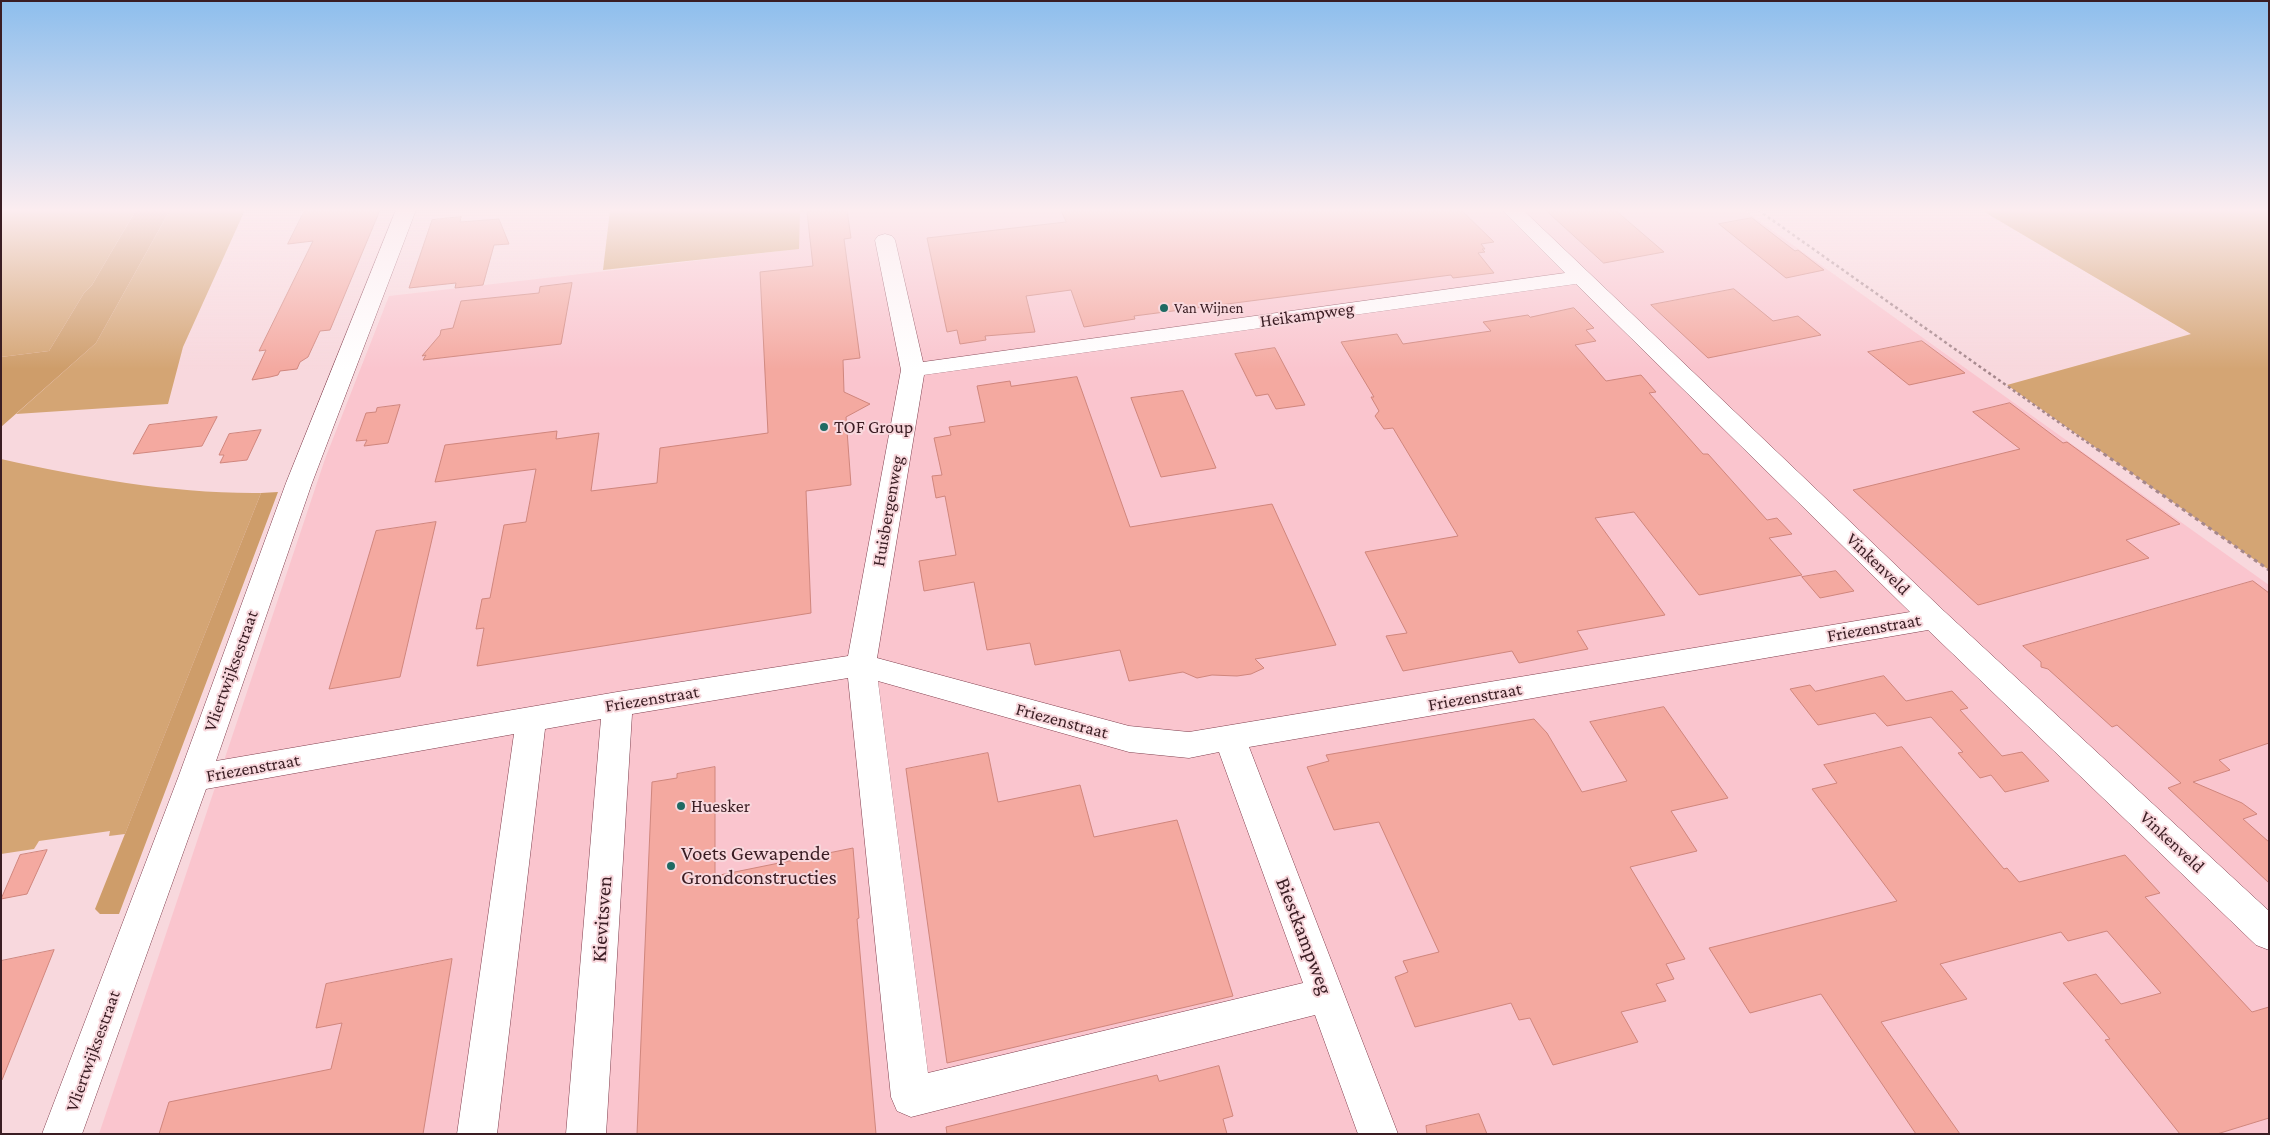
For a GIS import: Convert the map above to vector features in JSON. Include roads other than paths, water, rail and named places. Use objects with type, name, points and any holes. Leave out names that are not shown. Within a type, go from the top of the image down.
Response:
[{"type":"street","name":"Vliertwijksestraat","points":[[62,1134],[194,778],[299,483],[385,263]]},
{"type":"street","name":"Huisbergenweg","points":[[890,263],[913,370],[860,665],[911,1097],[1326,995]]},
{"type":"street","name":"Vinkenveld","points":[[1567,263],[1934,618],[2269,934]]},
{"type":"street","name":"Heikampweg","points":[[913,370],[1582,277]]},
{"type":"street","name":"Friezenstraat","points":[[194,778],[617,704],[860,665],[1129,739],[1189,745],[1934,618]]},
{"type":"street","name":"Kievitsven","points":[[586,1134],[617,704]]},
{"type":"street","points":[[477,1134],[531,720]]},
{"type":"street","name":"Biestkampweg","points":[[1230,739],[1378,1134]]},
{"type":"place","name":"Van Wijnen","points":[[1164,308]]},
{"type":"place","name":"TOF Group","points":[[824,427]]},
{"type":"place","name":"Huesker","points":[[681,806]]},
{"type":"place","name":"Voets Gewapende Grondconstructies","points":[[671,866]]}]
